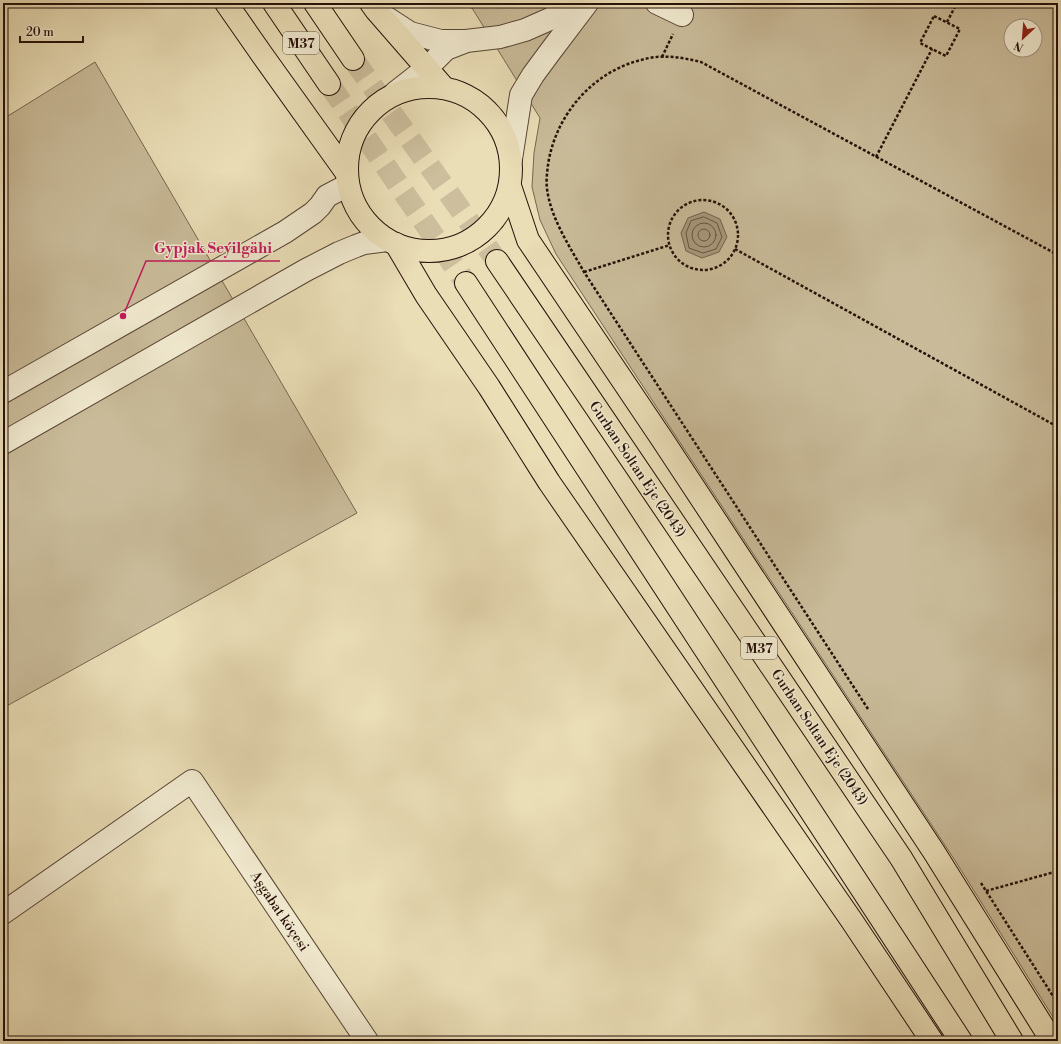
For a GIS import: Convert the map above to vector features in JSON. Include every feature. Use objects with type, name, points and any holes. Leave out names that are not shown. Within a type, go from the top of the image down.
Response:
[{"type":"highway","points":[[226,3],[347,178]]},
{"type":"highway","name":"M37","points":[[274,3],[329,84]]},
{"type":"highway","name":"M37","points":[[315,3],[353,59]]},
{"type":"highway","points":[[374,7],[444,88]]},
{"type":"highway","points":[[419,87],[444,88],[469,96],[489,113],[504,134],[511,159],[510,186],[501,208],[487,228],[467,242],[444,250],[419,251],[392,242],[369,226],[355,207],[347,178],[349,147],[359,125],[374,106],[396,93],[419,87]]},
{"type":"highway","points":[[510,186],[528,240],[662,439],[934,852],[1052,1041]]},
{"type":"highway","points":[[392,242],[426,295],[489,387],[549,482],[852,922],[932,1041]]},
{"type":"highway","name":"Gurban Soltan Eje (2043)","points":[[497,261],[901,858],[1012,1041]]},
{"type":"highway","points":[[466,283],[961,1041]]},
{"type":"street","points":[[374,7],[410,33],[441,41],[466,41],[500,37],[525,30],[550,19],[576,3]]},
{"type":"street","points":[[511,159],[521,95],[533,75],[587,3]]},
{"type":"street","points":[[657,3],[682,15]]},
{"type":"street","points":[[396,93],[427,68],[446,48],[466,41]]},
{"type":"street","points":[[3,392],[285,232],[313,213],[347,178]]},
{"type":"street","points":[[3,443],[339,253],[364,243],[392,242]]},
{"type":"street","name":"Aşgabat köçesi","points":[[3,913],[192,781],[367,1041]]},
{"type":"path","points":[[947,22],[957,3]]},
{"type":"path","points":[[934,16],[960,29],[946,56],[932,49],[920,43],[934,16]]},
{"type":"path","points":[[876,157],[932,49]]},
{"type":"path","points":[[870,711],[584,272],[560,230],[548,196],[547,177],[550,156],[558,129],[574,104],[588,89],[612,71],[641,59],[676,57],[701,62],[1058,255]]},
{"type":"path","points":[[704,200],[716,202],[733,216],[737,227],[738,238],[735,249],[729,258],[720,265],[710,269],[699,269],[688,266],[678,259],[672,250],[668,238],[669,226],[674,216],[682,207],[692,201],[704,200]]},
{"type":"path","points":[[584,272],[670,245]]},
{"type":"path","points":[[735,249],[1058,427]]},
{"type":"path","points":[[986,890],[1058,871]]},
{"type":"path","points":[[978,877],[1058,1004]]},
{"type":"shaded area","points":[[451,3],[1058,3],[1058,1025],[956,862],[556,254],[540,220],[532,187],[534,153],[540,118],[472,8]]},
{"type":"shaded area","points":[[95,62],[357,513],[3,708],[3,119]]},
{"type":"water","points":[[704,212],[720,219],[727,237],[719,252],[702,258],[686,251],[681,233],[688,218]]},
{"type":"tunnel","points":[[353,59],[497,261]]},
{"type":"tunnel","points":[[329,84],[466,283]]},
{"type":"place","name":"Gypjak Seýilgähi","points":[[123,316]]}]
